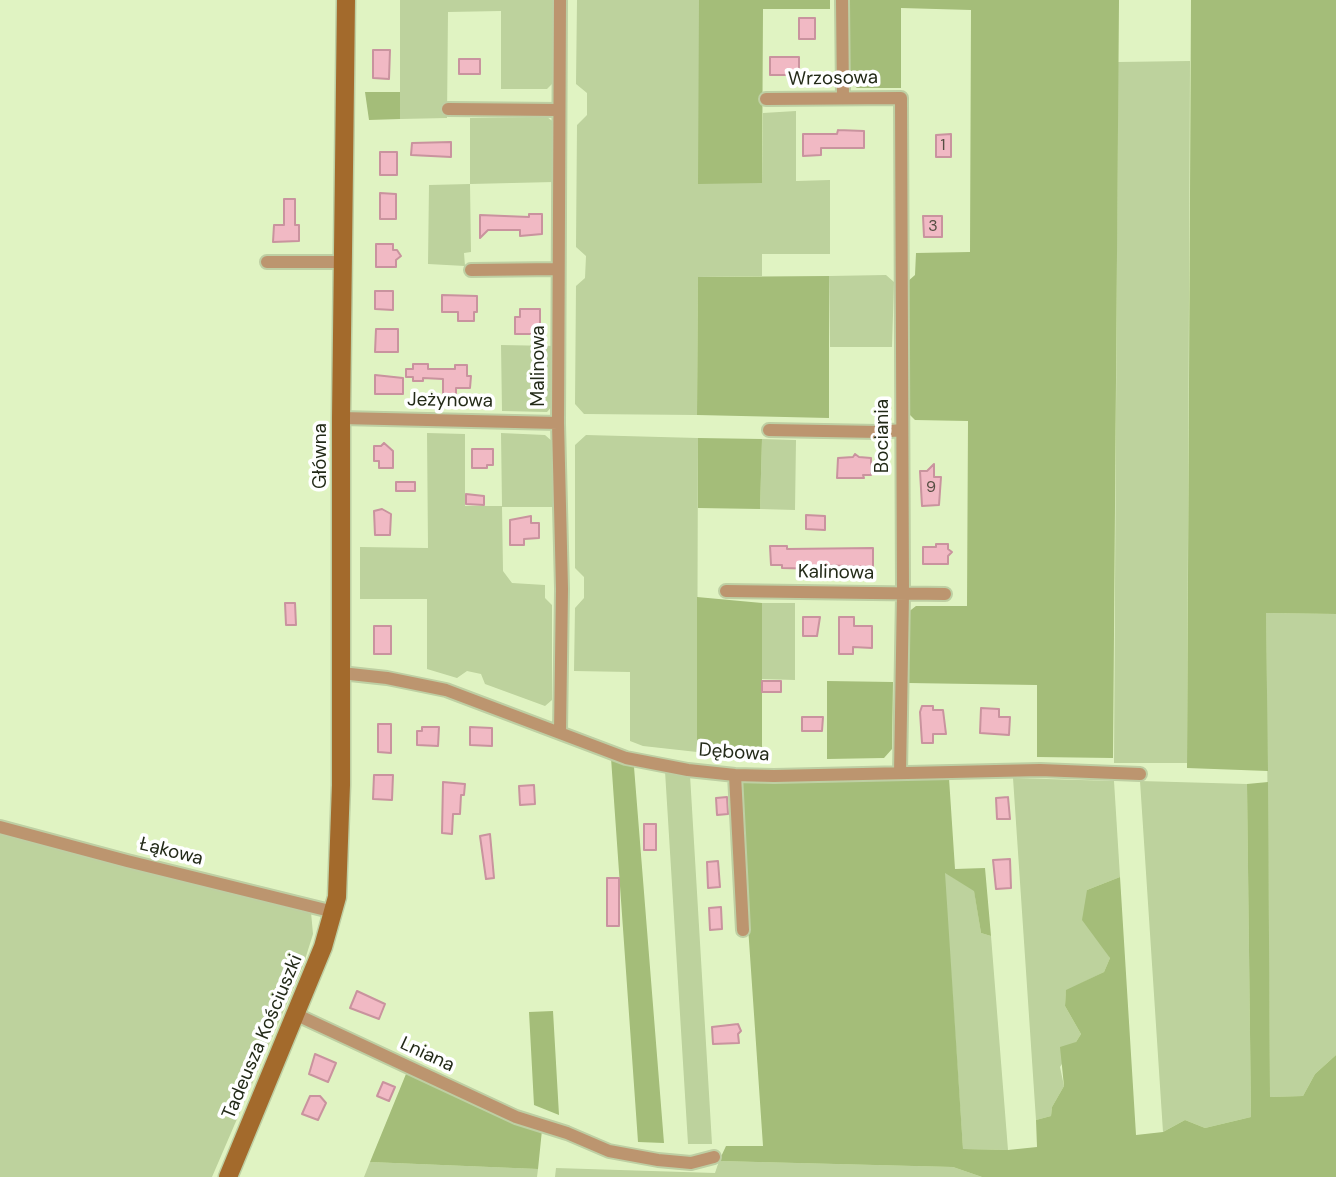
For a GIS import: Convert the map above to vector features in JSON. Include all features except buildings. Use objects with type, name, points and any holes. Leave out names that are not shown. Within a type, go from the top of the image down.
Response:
[{"type":"street","name":"Główna","points":[[334,912],[340,844],[346,0]]},
{"type":"street","name":"Malinowa","points":[[560,0],[560,732]]},
{"type":"street","points":[[842,0],[843,97]]},
{"type":"street","name":"Wrzosowa","points":[[766,99],[901,98]]},
{"type":"street","name":"Bociania","points":[[900,773],[903,594],[901,98]]},
{"type":"street","points":[[448,108],[559,110]]},
{"type":"street","points":[[267,262],[343,262]]},
{"type":"street","points":[[471,270],[558,269]]},
{"type":"street","name":"Jeżynowa","points":[[341,418],[558,423]]},
{"type":"street","points":[[769,430],[902,430]]},
{"type":"street","name":"Kalinowa","points":[[726,590],[945,594]]},
{"type":"street","name":"Dębowa","points":[[341,673],[387,678],[446,690],[626,758],[688,770],[735,775],[1040,770],[1140,774]]},
{"type":"street","points":[[735,775],[743,930]]},
{"type":"street","name":"Łąkowa","points":[[0,827],[334,912]]},
{"type":"street","name":"Tadeusza Kościuszki","points":[[228,1177],[328,935],[334,912]]},
{"type":"street","name":"Lniana","points":[[295,1014],[469,1096],[609,1151],[691,1163],[714,1157]]},
{"type":"green space","points":[[400,0],[555,0],[555,81],[547,89],[501,89],[501,11],[448,12],[447,118],[400,119]]},
{"type":"green space","points":[[577,0],[699,0],[699,183],[762,183],[763,113],[796,111],[796,181],[830,180],[830,254],[762,254],[762,276],[698,277],[697,415],[584,414],[575,404],[576,286],[585,278],[586,256],[576,247],[577,125],[587,115],[587,93],[576,84]]},
{"type":"green space","points":[[699,0],[830,0],[830,9],[763,9],[762,183],[698,184]]},
{"type":"green space","points":[[849,0],[1119,0],[1113,758],[1037,757],[1037,685],[908,683],[907,613],[916,606],[967,606],[968,421],[915,420],[907,412],[907,282],[915,275],[916,253],[970,252],[971,10],[901,8],[901,88],[857,88],[848,81]]},
{"type":"green space","points":[[1191,0],[1336,0],[1336,614],[1266,613],[1268,771],[1187,768]]},
{"type":"green space","points":[[1190,61],[1187,763],[1114,763],[1118,62]]},
{"type":"green space","points":[[365,92],[400,92],[400,119],[369,120]]},
{"type":"green space","points":[[547,117],[555,123],[554,182],[470,184],[470,118]]},
{"type":"green space","points":[[470,184],[471,252],[464,253],[465,266],[428,264],[429,185]]},
{"type":"green space","points":[[886,275],[894,282],[892,347],[830,347],[829,276]]},
{"type":"green space","points":[[829,276],[829,418],[697,415],[698,277]]},
{"type":"green space","points":[[501,345],[554,346],[553,405],[547,412],[502,411]]},
{"type":"green space","points":[[427,433],[465,434],[465,506],[502,506],[501,433],[545,435],[553,442],[553,507],[502,507],[503,571],[512,583],[545,585],[545,598],[552,605],[552,700],[545,706],[485,684],[481,674],[467,671],[457,678],[427,669],[427,599],[360,599],[360,547],[428,548]]},
{"type":"green space","points":[[586,435],[698,438],[697,752],[643,746],[630,741],[630,672],[574,671],[575,608],[584,598],[584,577],[575,568],[575,445]]},
{"type":"green space","points":[[698,438],[762,439],[760,509],[698,508]]},
{"type":"green space","points":[[762,439],[796,440],[795,510],[760,509]]},
{"type":"green space","points":[[697,597],[762,603],[762,756],[697,752]]},
{"type":"green space","points":[[762,603],[795,603],[795,680],[762,679]]},
{"type":"green space","points":[[1266,613],[1336,614],[1336,1055],[1315,1074],[1303,1096],[1270,1097]]},
{"type":"green space","points":[[827,681],[893,682],[892,749],[884,758],[827,759]]},
{"type":"green space","points":[[611,758],[634,767],[664,1143],[638,1142]]},
{"type":"green space","points":[[665,771],[690,775],[712,1144],[688,1144]]},
{"type":"green space","points":[[949,778],[955,869],[985,868],[991,936],[981,933],[974,891],[945,873],[963,1149],[1008,1150],[1037,1147],[1036,1120],[1051,1116],[1052,1107],[1064,1086],[1060,1047],[1076,1042],[1081,1034],[1065,1006],[1066,990],[1104,972],[1110,958],[1082,920],[1087,890],[1120,877],[1136,1135],[1163,1132],[1185,1120],[1205,1128],[1251,1117],[1247,784],[1268,782],[1270,1097],[1303,1096],[1315,1074],[1336,1055],[1336,1177],[982,1177],[953,1167],[719,1161],[726,1146],[763,1146],[738,780]]},
{"type":"green space","points":[[1013,778],[1114,781],[1120,877],[1087,890],[1110,958],[1104,972],[1066,991],[1065,1006],[1081,1034],[1060,1067],[1064,1086],[1052,1107],[1051,1116],[1036,1120]]},
{"type":"green space","points":[[1140,781],[1247,784],[1251,1117],[1205,1128],[1185,1120],[1163,1132]]},
{"type":"green space","points":[[0,829],[311,912],[313,934],[303,966],[212,1177],[0,1177]]},
{"type":"green space","points":[[944,872],[974,890],[981,933],[991,936],[1008,1150],[963,1149]]},
{"type":"green space","points":[[553,1011],[559,1115],[534,1105],[529,1012]]},
{"type":"green space","points":[[406,1074],[542,1130],[538,1169],[370,1162]]},
{"type":"green space","points":[[719,1161],[953,1167],[982,1177],[555,1177],[556,1168],[715,1173]]},
{"type":"green space","points":[[370,1162],[538,1169],[537,1177],[364,1177]]}]
